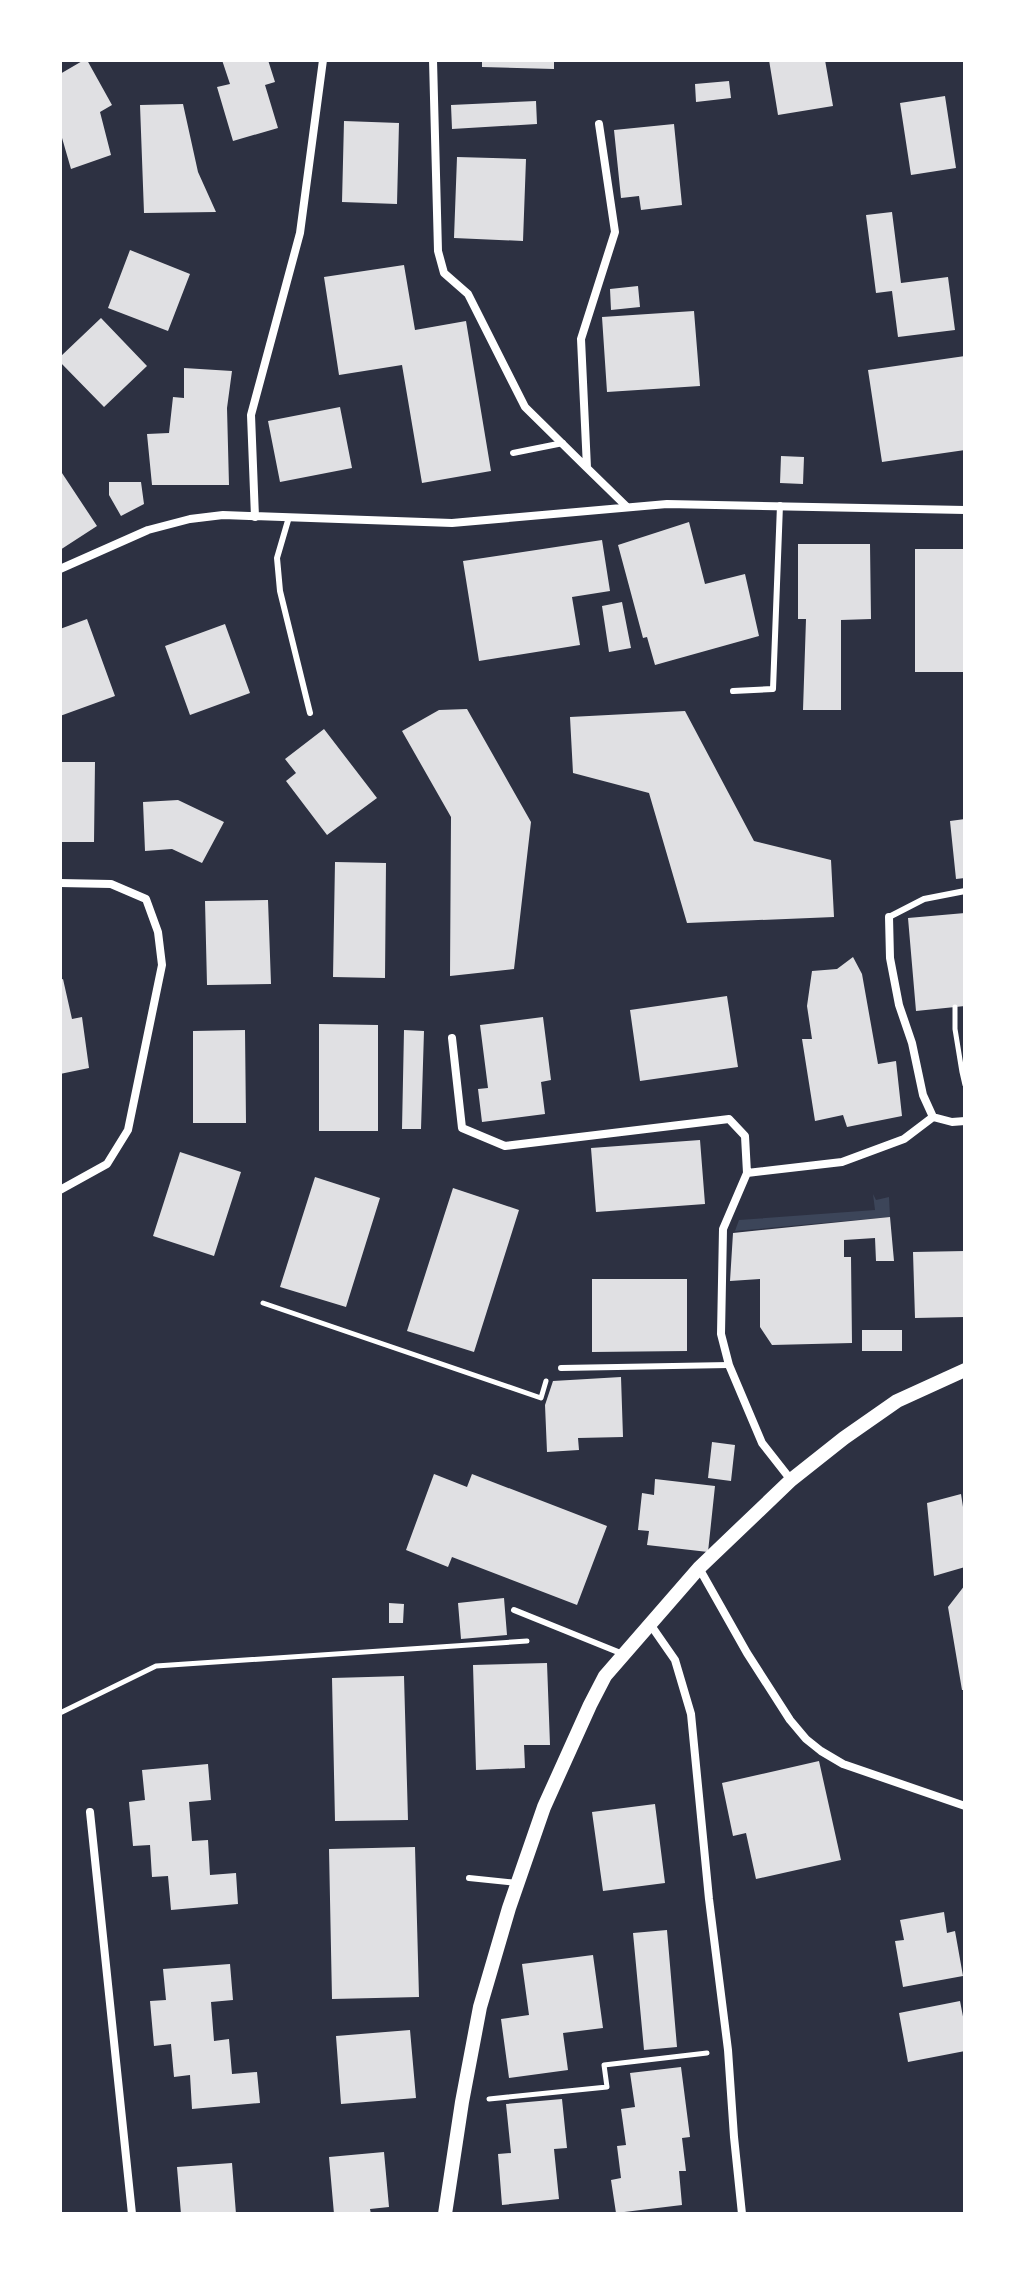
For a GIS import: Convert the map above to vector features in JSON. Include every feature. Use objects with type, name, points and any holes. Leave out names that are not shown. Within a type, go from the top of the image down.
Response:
[{"type":"street","points":[[255,517],[251,415],[300,233],[323,60]]},
{"type":"street","points":[[433,60],[438,251],[444,273],[468,294],[525,407],[627,507]]},
{"type":"street","points":[[587,468],[581,339],[615,232],[599,124]]},
{"type":"street","points":[[60,569],[148,530],[170,523],[223,515],[452,523],[667,504],[965,510]]},
{"type":"street","points":[[60,883],[111,884],[146,899],[158,932],[162,965],[128,1130],[107,1164],[60,1190]]},
{"type":"street","points":[[889,917],[890,958],[899,1005],[912,1043],[923,1095],[933,1117]]},
{"type":"street","points":[[452,1038],[462,1128],[505,1146],[729,1119],[745,1136],[747,1173],[723,1229],[721,1334],[729,1365],[762,1443],[791,1480]]},
{"type":"street","points":[[933,1117],[952,1122],[965,1121]]},
{"type":"street","points":[[747,1173],[842,1162],[904,1139],[933,1117]]},
{"type":"street","points":[[445,2214],[480,2007],[544,1807],[605,1676],[699,1568],[791,1480],[897,1401],[965,1370]]},
{"type":"street","points":[[699,1568],[747,1653],[790,1720],[806,1739],[843,1764],[965,1806]]},
{"type":"street","points":[[650,1623],[675,1660],[691,1714],[728,2050],[742,2214]]},
{"type":"street","points":[[90,1812],[132,2214]]},
{"type":"lane","points":[[513,453],[563,443]]},
{"type":"lane","points":[[733,691],[773,689],[780,505]]},
{"type":"lane","points":[[289,517],[277,558],[280,591],[310,713]]},
{"type":"lane","points":[[889,917],[924,899],[965,891]]},
{"type":"lane","points":[[561,1368],[729,1365]]},
{"type":"lane","points":[[514,1610],[623,1654]]},
{"type":"lane","points":[[469,1878],[518,1883]]},
{"type":"path","points":[[955,1007],[955,1029],[965,1085]]},
{"type":"path","points":[[263,1303],[541,1398],[548,1373],[561,1368]]},
{"type":"path","points":[[60,1713],[156,1666],[535,1640]]},
{"type":"path","points":[[462,2102],[607,2087],[604,2065],[728,2050]]},
{"type":"shaded area","points":[[873,1194],[876,1200],[889,1197],[890,1217],[735,1231],[739,1220],[875,1210]]},
{"type":"building","points":[[87,60],[112,105],[100,112],[111,155],[71,169],[60,131],[60,74]]},
{"type":"building","points":[[222,60],[268,60],[275,82],[265,85],[278,128],[233,141],[217,87],[230,84]]},
{"type":"building","points":[[482,60],[554,60],[554,69],[482,67]]},
{"type":"building","points":[[769,60],[825,60],[833,106],[778,115]]},
{"type":"building","points":[[729,81],[731,98],[696,102],[695,84]]},
{"type":"building","points":[[945,96],[956,168],[911,175],[900,103]]},
{"type":"building","points":[[536,101],[537,124],[452,129],[451,105]]},
{"type":"building","points":[[183,104],[198,172],[216,212],[144,213],[140,105]]},
{"type":"building","points":[[344,121],[399,123],[397,204],[342,202]]},
{"type":"building","points":[[674,124],[682,205],[641,210],[639,196],[621,198],[614,130]]},
{"type":"building","points":[[457,157],[526,159],[523,241],[454,238]]},
{"type":"building","points":[[892,212],[901,283],[948,277],[955,330],[898,337],[892,291],[876,293],[866,215]]},
{"type":"building","points":[[130,250],[190,274],[168,331],[108,308]]},
{"type":"building","points":[[404,265],[415,330],[466,321],[491,471],[422,483],[402,365],[339,375],[324,277]]},
{"type":"building","points":[[638,286],[640,307],[611,310],[610,289]]},
{"type":"building","points":[[694,311],[700,386],[607,392],[602,317]]},
{"type":"building","points":[[101,318],[147,366],[104,407],[60,362],[60,357]]},
{"type":"building","points":[[965,356],[965,450],[882,462],[868,370]]},
{"type":"building","points":[[184,368],[232,371],[227,408],[229,485],[152,485],[147,434],[169,433],[173,397],[184,398]]},
{"type":"building","points":[[340,407],[352,468],[280,482],[268,421]]},
{"type":"building","points":[[781,456],[804,457],[803,484],[780,483]]},
{"type":"building","points":[[60,470],[97,526],[60,550]]},
{"type":"building","points":[[109,482],[141,482],[144,504],[121,516],[109,495]]},
{"type":"building","points":[[689,522],[705,584],[745,574],[759,636],[655,665],[647,637],[643,638],[618,545]]},
{"type":"building","points":[[602,540],[610,591],[572,597],[580,645],[479,661],[463,561]]},
{"type":"building","points":[[798,544],[870,544],[871,619],[841,620],[841,710],[803,710],[806,619],[798,619]]},
{"type":"building","points":[[915,549],[965,549],[965,672],[915,672]]},
{"type":"building","points":[[622,602],[631,648],[609,652],[602,606]]},
{"type":"building","points":[[87,619],[115,696],[60,716],[60,629]]},
{"type":"building","points":[[225,624],[250,693],[190,715],[165,646]]},
{"type":"building","points":[[467,709],[531,822],[514,969],[450,976],[451,817],[402,731],[439,710]]},
{"type":"building","points":[[685,711],[754,841],[831,860],[834,917],[687,923],[649,793],[573,773],[570,717]]},
{"type":"building","points":[[324,729],[377,798],[327,835],[286,781],[296,773],[285,759]]},
{"type":"building","points":[[60,762],[95,762],[94,842],[60,842]]},
{"type":"building","points":[[178,800],[224,822],[202,863],[172,849],[145,851],[143,802]]},
{"type":"building","points":[[965,819],[965,878],[956,879],[950,821]]},
{"type":"building","points":[[335,862],[386,863],[385,978],[333,977]]},
{"type":"building","points":[[268,900],[271,984],[207,985],[205,901]]},
{"type":"building","points":[[965,913],[965,1006],[916,1011],[908,918]]},
{"type":"building","points":[[853,957],[862,974],[878,1064],[896,1061],[902,1116],[847,1127],[843,1115],[815,1121],[802,1039],[812,1039],[807,1006],[812,971],[837,969]]},
{"type":"building","points":[[63,979],[72,1019],[82,1017],[89,1068],[60,1074],[60,980]]},
{"type":"building","points":[[727,996],[738,1067],[640,1081],[630,1010]]},
{"type":"building","points":[[543,1017],[551,1080],[541,1082],[545,1114],[482,1122],[478,1089],[488,1088],[480,1025]]},
{"type":"building","points":[[319,1024],[378,1025],[378,1131],[319,1131]]},
{"type":"building","points":[[245,1030],[246,1123],[193,1123],[193,1031]]},
{"type":"building","points":[[404,1030],[424,1031],[421,1129],[402,1129]]},
{"type":"building","points":[[700,1140],[705,1204],[596,1212],[591,1148]]},
{"type":"building","points":[[180,1152],[241,1172],[214,1256],[153,1236]]},
{"type":"building","points":[[315,1177],[380,1198],[346,1307],[280,1287]]},
{"type":"building","points":[[453,1188],[519,1210],[474,1352],[407,1331]]},
{"type":"building","points":[[890,1217],[894,1261],[876,1261],[875,1238],[844,1240],[844,1257],[851,1257],[852,1343],[772,1345],[760,1327],[760,1279],[730,1281],[733,1233]]},
{"type":"building","points":[[965,1251],[965,1317],[915,1318],[913,1252]]},
{"type":"building","points":[[592,1279],[687,1279],[687,1351],[592,1352]]},
{"type":"building","points":[[862,1330],[902,1330],[902,1351],[862,1351]]},
{"type":"building","points":[[621,1377],[623,1437],[578,1438],[579,1450],[547,1452],[545,1405],[553,1381]]},
{"type":"building","points":[[712,1442],[735,1445],[731,1481],[708,1478]]},
{"type":"building","points":[[434,1474],[467,1487],[472,1474],[607,1526],[577,1605],[452,1557],[448,1567],[406,1550]]},
{"type":"building","points":[[655,1479],[715,1486],[708,1552],[647,1545],[649,1531],[638,1530],[642,1493],[654,1495]]},
{"type":"building","points":[[961,1494],[965,1520],[965,1567],[934,1576],[927,1503]]},
{"type":"building","points":[[965,1585],[965,1690],[962,1690],[948,1607]]},
{"type":"building","points":[[504,1598],[507,1635],[461,1639],[458,1603]]},
{"type":"building","points":[[389,1603],[404,1604],[403,1623],[389,1623]]},
{"type":"building","points":[[547,1663],[550,1745],[524,1745],[525,1768],[476,1770],[473,1665]]},
{"type":"building","points":[[404,1676],[408,1820],[335,1821],[332,1678]]},
{"type":"building","points":[[819,1761],[841,1860],[756,1879],[746,1833],[733,1836],[722,1783]]},
{"type":"building","points":[[208,1764],[211,1800],[189,1802],[192,1841],[208,1840],[210,1875],[236,1873],[238,1904],[171,1910],[168,1876],[152,1877],[150,1845],[133,1846],[129,1802],[145,1800],[142,1770]]},
{"type":"building","points":[[655,1804],[665,1883],[603,1891],[592,1812]]},
{"type":"building","points":[[415,1847],[419,1997],[332,1999],[329,1849]]},
{"type":"building","points":[[944,1912],[947,1933],[955,1931],[963,1976],[903,1987],[895,1941],[904,1940],[900,1920]]},
{"type":"building","points":[[667,1930],[677,2047],[644,2050],[633,1933]]},
{"type":"building","points":[[593,1955],[603,2028],[563,2033],[568,2070],[509,2078],[501,2019],[529,2015],[522,1964]]},
{"type":"building","points":[[230,1964],[233,2000],[211,2002],[214,2041],[229,2039],[232,2074],[257,2072],[260,2103],[192,2109],[190,2075],[174,2077],[171,2044],[154,2046],[150,2001],[166,2000],[163,1969]]},
{"type":"building","points":[[960,2001],[965,2051],[908,2062],[899,2013]]},
{"type":"building","points":[[410,2030],[416,2098],[341,2104],[336,2036]]},
{"type":"building","points":[[681,2067],[690,2137],[682,2138],[686,2171],[679,2171],[682,2205],[616,2213],[611,2180],[621,2178],[617,2146],[626,2145],[621,2109],[635,2107],[630,2073]]},
{"type":"building","points":[[562,2099],[567,2148],[554,2149],[559,2199],[502,2205],[498,2154],[511,2153],[506,2104]]},
{"type":"building","points":[[384,2152],[389,2207],[370,2209],[371,2214],[334,2214],[329,2157]]},
{"type":"building","points":[[232,2163],[236,2214],[181,2214],[177,2167]]}]
